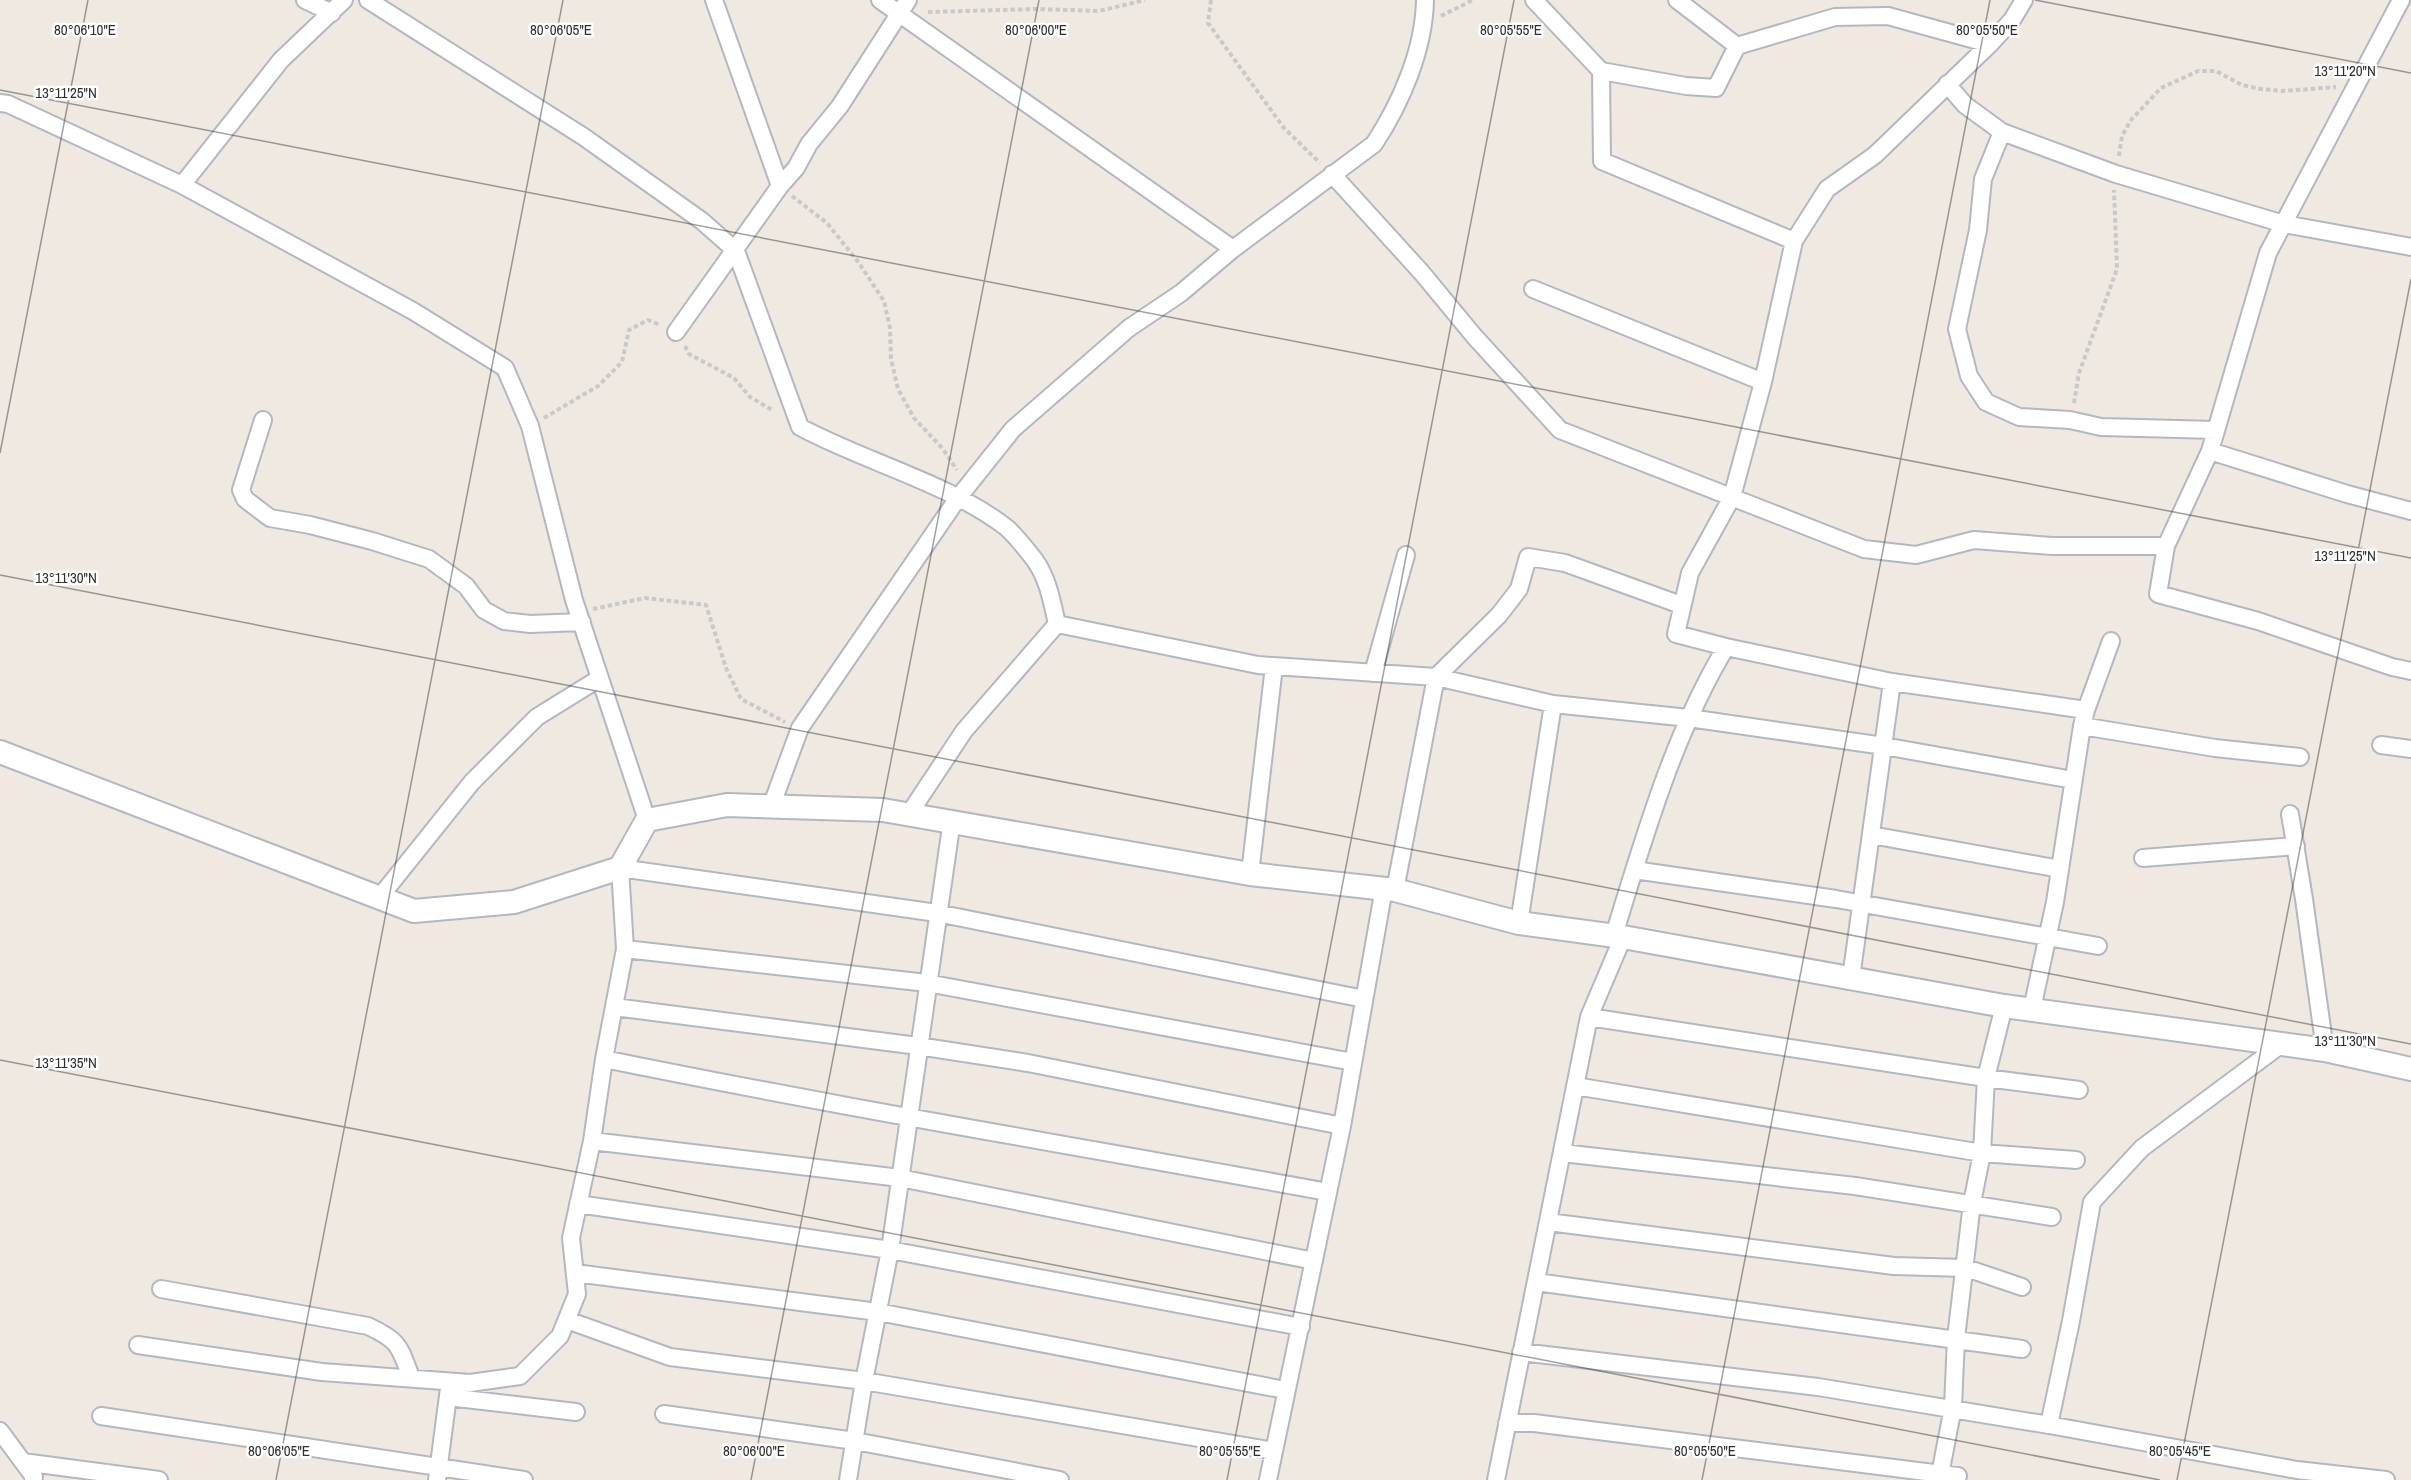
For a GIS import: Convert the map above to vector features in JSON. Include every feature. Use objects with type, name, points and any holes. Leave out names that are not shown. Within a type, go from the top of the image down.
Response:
[{"type":"street","points":[[305,0],[332,13]]},
{"type":"street","points":[[182,185],[281,60],[344,0]]},
{"type":"street","points":[[368,0],[584,137],[702,221],[736,251],[801,427],[831,443],[958,498],[1008,529],[1035,561],[1050,590],[1057,624]]},
{"type":"street","points":[[714,0],[780,186]]},
{"type":"street","points":[[880,0],[904,6],[1233,249]]},
{"type":"street","points":[[771,807],[800,728],[958,498],[1013,429],[1129,328],[1181,293],[1233,249],[1374,144],[1387,123],[1404,86],[1424,24],[1425,0]]},
{"type":"street","points":[[1534,0],[1601,70],[1686,86],[1716,88],[1737,46],[1835,17],[1888,16],[1990,44]]},
{"type":"street","points":[[1677,0],[1737,46]]},
{"type":"street","points":[[2024,0],[2012,20],[1990,44],[1875,155],[1827,189],[1794,241],[1763,382],[1732,497],[1690,573],[1676,634],[1726,647],[1892,682],[2084,718],[2215,748],[2300,757]]},
{"type":"street","points":[[2401,0],[2268,253],[2210,451],[2166,546],[2158,594],[2258,621],[2392,667],[2411,671]]},
{"type":"street","points":[[676,332],[736,251],[780,186],[796,168],[809,144],[840,106],[904,6]]},
{"type":"street","points":[[1601,70],[1602,161],[1794,241]]},
{"type":"street","points":[[1947,84],[1965,105],[2002,132],[2116,174],[2284,224],[2411,247]]},
{"type":"street","points":[[0,103],[8,104],[108,149],[182,185],[412,312],[505,368],[530,426],[580,617],[647,820],[620,868],[625,950],[604,1059],[592,1141],[571,1238],[577,1294],[560,1336],[520,1376],[470,1383],[449,1389]]},
{"type":"street","points":[[2002,132],[1983,179],[1978,230],[1957,329],[1969,376],[1986,402],[2019,417],[2070,420],[2100,427],[2216,430]]},
{"type":"street","points":[[1332,174],[1560,430],[1864,549],[1916,555],[1974,540],[2052,546],[2166,546]]},
{"type":"street","points":[[1533,289],[1763,382]]},
{"type":"street","points":[[263,420],[241,490],[245,499],[255,509],[270,518],[310,525],[429,559],[466,586],[484,610],[504,621],[530,624],[580,617]]},
{"type":"street","points":[[2210,451],[2347,494],[2411,511]]},
{"type":"street","points":[[1373,673],[1406,555]]},
{"type":"street","points":[[1268,1480],[1342,1126],[1364,999],[1436,677],[1498,615],[1519,589],[1528,556],[1565,563],[1681,605]]},
{"type":"street","points":[[1057,624],[1258,665],[1436,677],[1553,704],[1689,718],[1884,746],[2073,780]]},
{"type":"street","points":[[909,814],[964,731],[1057,624]]},
{"type":"street","points":[[2032,1008],[2055,902],[2084,718],[2111,641]]},
{"type":"street","points":[[1496,1480],[1589,1017],[1618,936],[1634,870],[1689,718],[1709,675],[1726,647]]},
{"type":"street","points":[[1250,874],[1274,666]]},
{"type":"street","points":[[379,898],[472,782],[537,717],[600,678]]},
{"type":"street","points":[[1851,978],[1892,682]]},
{"type":"street","points":[[1519,923],[1553,704]]},
{"type":"street","points":[[2381,745],[2411,749]]},
{"type":"street","points":[[0,752],[414,911],[514,902],[620,868],[937,913],[1364,999]]},
{"type":"street","points":[[647,820],[727,805],[883,810],[952,820],[1250,874],[1390,889],[1519,923],[1618,936],[2004,1006],[2283,1043],[2411,1069]]},
{"type":"street","points":[[2290,814],[2325,1050]]},
{"type":"street","points":[[848,1480],[864,1381],[890,1250],[952,820]]},
{"type":"street","points":[[1871,835],[2060,869]]},
{"type":"street","points":[[2143,858],[2296,846]]},
{"type":"street","points":[[1634,870],[1862,903],[2098,946]]},
{"type":"street","points":[[625,950],[927,983],[1353,1062]]},
{"type":"street","points":[[1940,1476],[1953,1407],[1956,1338],[1972,1203],[1982,1153],[1986,1078],[2004,1006]]},
{"type":"street","points":[[614,1007],[918,1046],[1028,1063],[1342,1126]]},
{"type":"street","points":[[1589,1017],[1986,1078],[2079,1090]]},
{"type":"street","points":[[2049,1425],[2071,1321],[2092,1202],[2142,1148],[2283,1043]]},
{"type":"street","points":[[604,1059],[773,1094],[908,1116],[1328,1192]]},
{"type":"street","points":[[1575,1086],[1982,1153],[2076,1160]]},
{"type":"street","points":[[592,1141],[900,1178],[1314,1261]]},
{"type":"street","points":[[1562,1153],[1855,1186],[2052,1217]]},
{"type":"street","points":[[578,1204],[890,1250],[1301,1327]]},
{"type":"street","points":[[1548,1222],[1894,1266],[1966,1268],[2022,1287]]},
{"type":"street","points":[[574,1273],[878,1312],[1285,1390]]},
{"type":"street","points":[[1536,1282],[1956,1338],[2022,1349]]},
{"type":"street","points":[[161,1289],[368,1326],[390,1336],[401,1351],[411,1377]]},
{"type":"street","points":[[567,1320],[670,1358],[864,1381],[1274,1451]]},
{"type":"street","points":[[138,1345],[322,1372],[411,1377],[449,1389],[576,1412]]},
{"type":"street","points":[[1521,1352],[1818,1387],[1953,1407],[2297,1470],[2386,1480]]},
{"type":"street","points":[[437,1474],[449,1389]]},
{"type":"street","points":[[664,1414],[855,1441],[1060,1480]]},
{"type":"street","points":[[101,1416],[437,1474],[524,1480]]},
{"type":"street","points":[[1507,1424],[1534,1423],[1940,1476],[1958,1476]]},
{"type":"street","points":[[0,1431],[34,1477],[33,1480]]},
{"type":"street","points":[[22,1462],[159,1480]]},
{"type":"path","points":[[904,6],[1100,11],[1145,0]]},
{"type":"path","points":[[1211,0],[1208,22],[1284,128],[1332,174]]},
{"type":"path","points":[[1424,24],[1473,0]]},
{"type":"path","points":[[2070,420],[2079,373],[2118,269],[2113,197],[2122,136],[2130,120],[2161,88],[2198,71],[2216,71],[2242,85],[2283,91],[2348,85],[2357,82]]},
{"type":"path","points":[[780,186],[827,223],[859,263],[884,302],[890,328],[891,359],[897,389],[914,418],[944,449],[956,467],[958,498]]},
{"type":"path","points":[[530,426],[598,386],[622,362],[629,330],[648,320],[676,332],[689,354],[734,378],[750,397],[801,427]]},
{"type":"path","points":[[580,617],[645,598],[706,605],[726,668],[741,699],[769,716],[800,728]]}]
